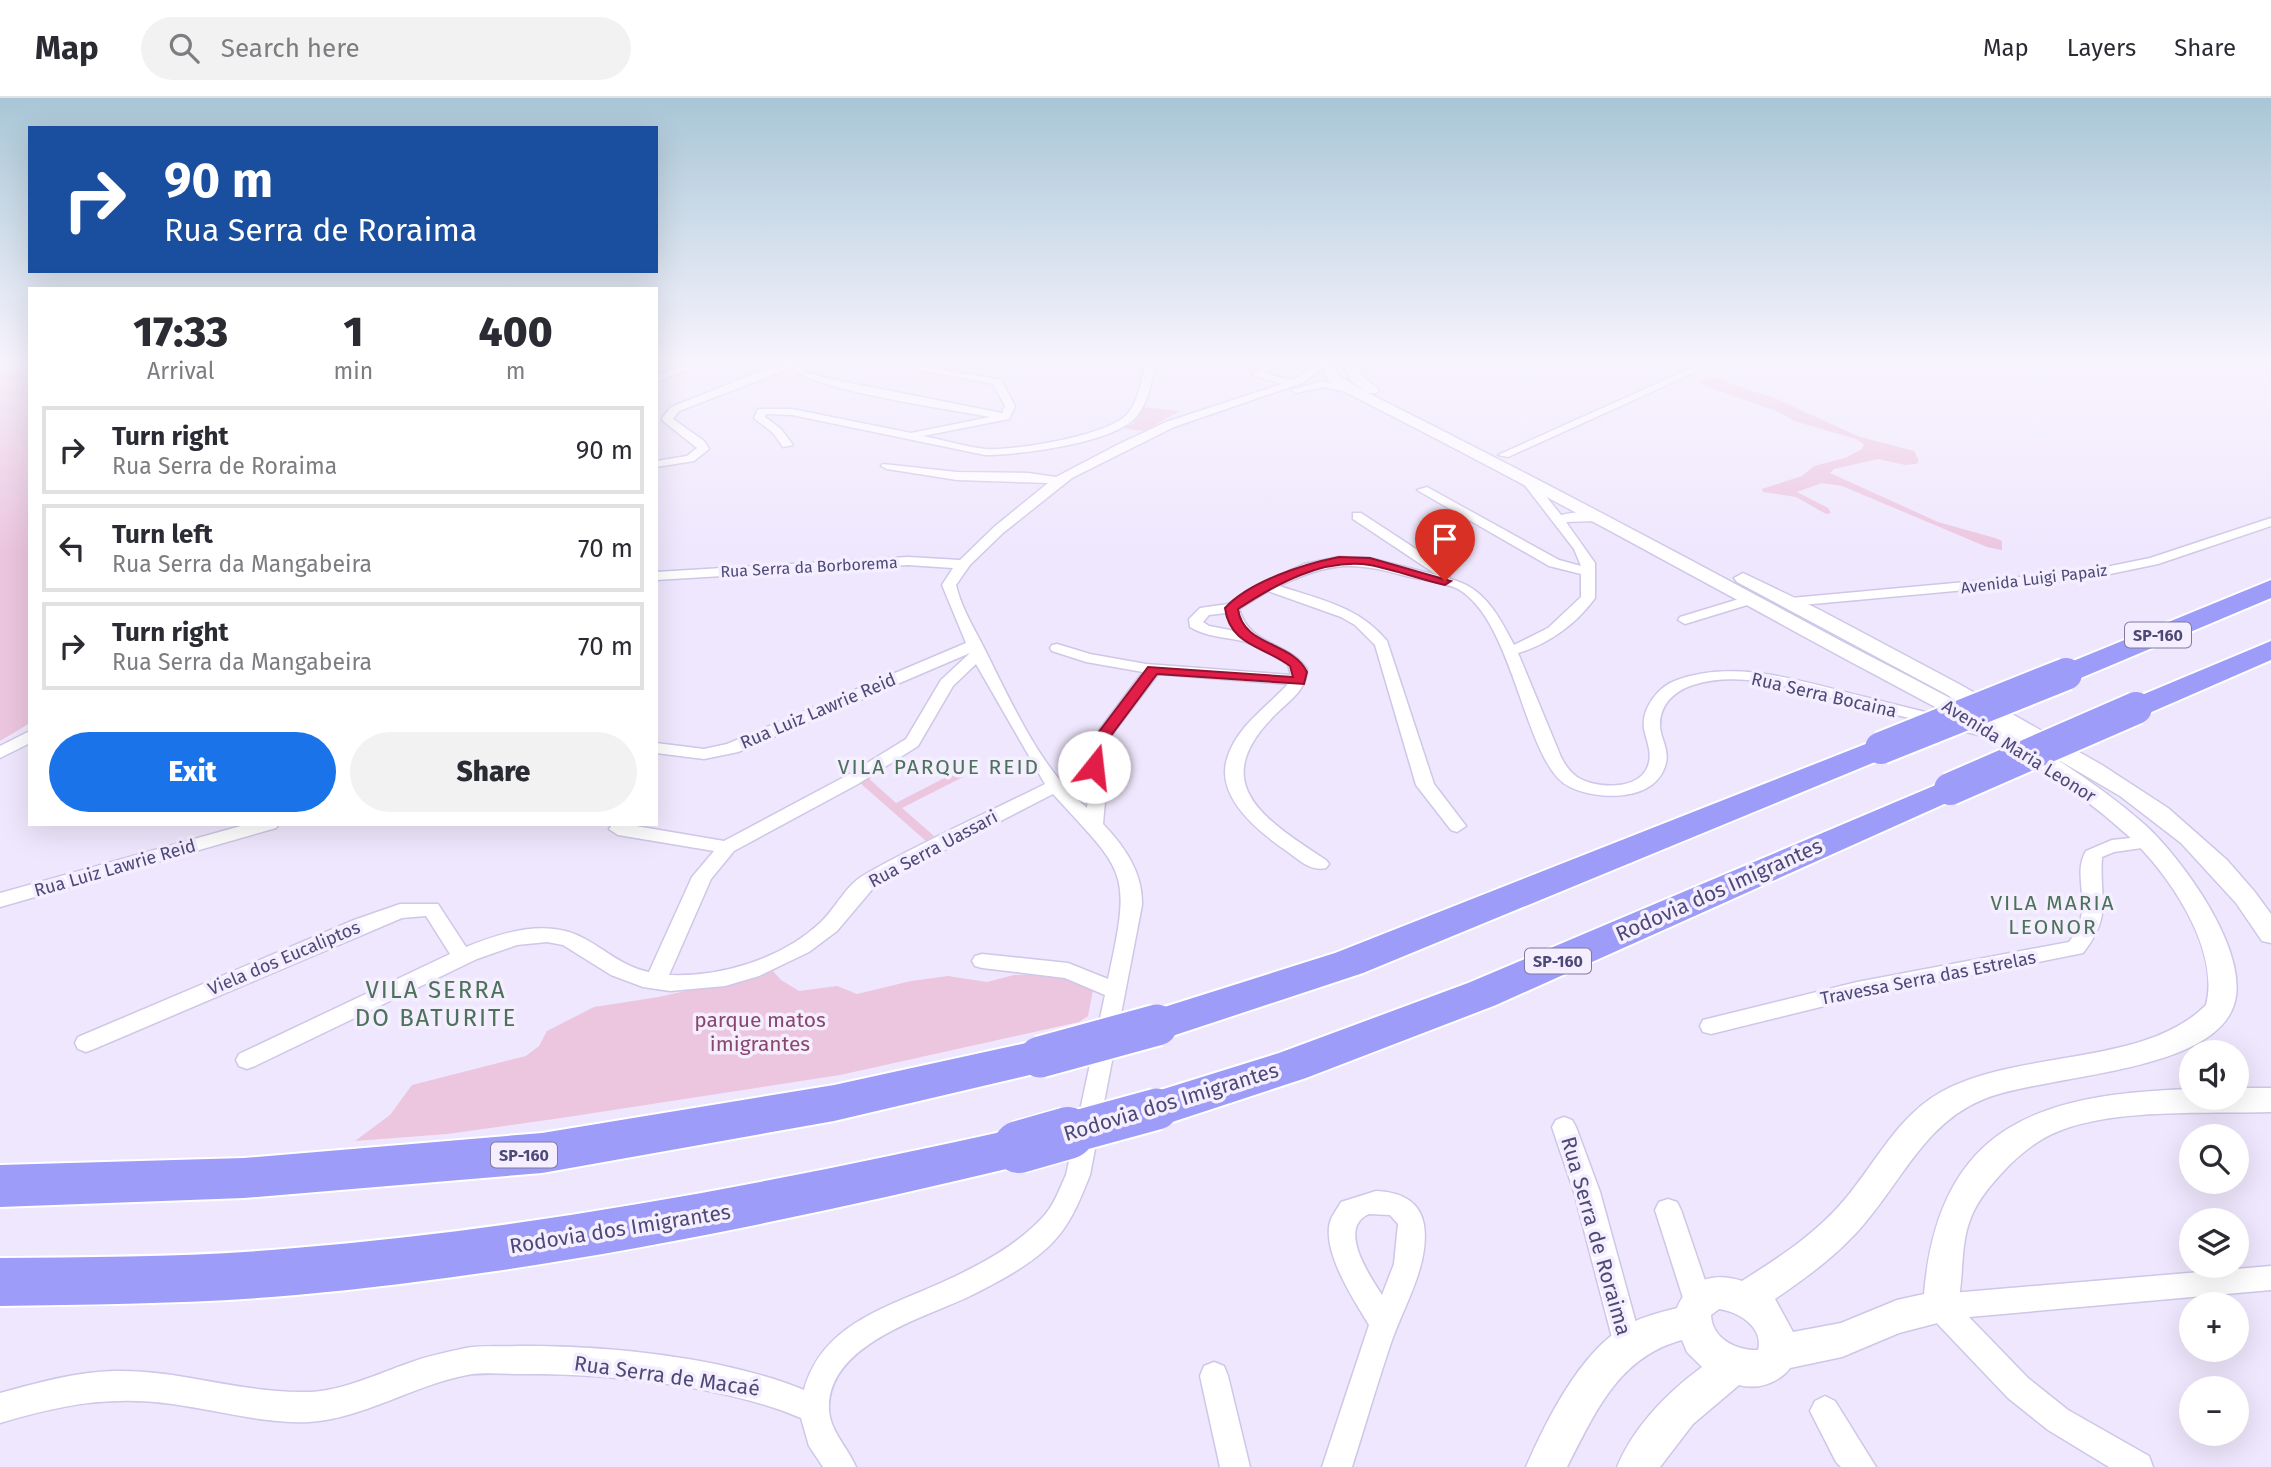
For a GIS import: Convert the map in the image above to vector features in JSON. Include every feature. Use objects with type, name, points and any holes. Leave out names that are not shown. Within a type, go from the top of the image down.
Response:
[{"type":"highway","name":"SP-160","points":[[0,1186],[244,1178],[542,1153],[834,1103],[1040,1057],[1255,995],[1360,959],[2066,674],[2271,588]]},
{"type":"highway","name":"Rodovia dos Imigrantes","points":[[0,1282],[189,1280],[403,1261],[606,1233],[870,1183],[1019,1147],[1157,1109],[1291,1066],[1482,994],[2271,650]]},
{"type":"street","points":[[658,464],[690,459],[703,449],[700,443],[674,425]]},
{"type":"street","points":[[769,425],[777,431],[787,445]]},
{"type":"street","points":[[858,425],[975,450],[1002,452],[1037,447],[1120,425]]},
{"type":"street","points":[[909,435],[963,425]]},
{"type":"street","points":[[841,1467],[820,1435],[814,1409],[824,1374],[850,1341],[888,1318],[975,1280],[1033,1242],[1066,1205],[1078,1174],[1130,926],[1132,885],[1117,855],[1061,792],[977,650],[950,597],[949,584],[962,564],[1059,481],[1131,441],[1173,425]]},
{"type":"street","name":"Avenida Maria Leonor","points":[[1430,425],[1529,483],[1752,599],[1959,713],[2010,731],[2098,769],[2172,821],[2217,862],[2247,898],[2271,934]]},
{"type":"street","name":"Avenida Maria Leonor","points":[[1433,425],[1504,455],[1791,602],[1987,707],[2010,731],[2149,842],[2190,893],[2203,916],[2222,974],[2222,1000],[2217,1014],[2186,1038],[2116,1058],[1994,1082],[1942,1105],[1918,1124],[1867,1197],[1842,1227],[1820,1247],[1746,1299]]},
{"type":"street","points":[[1504,455],[1572,425]]},
{"type":"street","points":[[1111,429],[1131,441]]},
{"type":"street","points":[[887,466],[957,476],[1028,477],[1059,481]]},
{"type":"street","points":[[1319,864],[1278,837],[1257,819],[1240,795],[1233,768],[1236,753],[1261,719],[1288,695],[1299,681],[1300,667],[1248,638],[1205,630],[1195,624],[1196,619],[1205,611],[1232,608],[1309,567],[1339,561],[1370,562],[1445,581],[1472,592],[1482,604],[1508,651],[1535,643],[1577,612],[1588,598],[1589,572],[1580,548],[1529,483]]},
{"type":"street","points":[[1423,490],[1554,563],[1589,572]]},
{"type":"street","points":[[1357,516],[1443,573],[1445,581]]},
{"type":"street","points":[[1559,520],[1572,516],[1596,517]]},
{"type":"street","name":"Avenida Luigi Papaiz","points":[[1791,602],[2086,575],[2140,565],[2271,522]]},
{"type":"street","name":"Rua Serra da Borborema","points":[[658,576],[908,561],[962,564]]},
{"type":"street","points":[[1268,587],[1356,618],[1376,634],[1382,644],[1425,785],[1457,826]]},
{"type":"street","points":[[1685,620],[1752,599]]},
{"type":"street","points":[[1232,608],[1234,623],[1248,638]]},
{"type":"street","points":[[1057,648],[1092,659],[1153,670],[1299,681]]},
{"type":"street","points":[[654,982],[702,877],[727,847],[852,780],[912,742],[947,682],[977,650]]},
{"type":"street","name":"Rua Luiz Lawrie Reid","points":[[658,748],[704,754],[732,748],[977,650]]},
{"type":"street","name":"Rua Serra Bocaina","points":[[1508,651],[1563,772],[1580,785],[1604,790],[1628,789],[1646,782],[1654,772],[1657,761],[1658,748],[1652,724],[1656,708],[1670,690],[1701,677],[1766,678],[2010,731]]},
{"type":"street","points":[[1261,719],[1270,698],[1272,678],[1289,659]]},
{"type":"street","points":[[1094,826],[1097,778],[1094,767],[1102,737],[1153,670]]},
{"type":"street","points":[[1959,713],[1984,719],[1988,716],[1987,707]]},
{"type":"street","points":[[0,753],[28,737]]},
{"type":"street","points":[[1061,792],[1094,767]]},
{"type":"street","name":"Rua Serra Uassari","points":[[247,1060],[462,957],[530,935],[561,936],[583,945],[619,971],[654,982],[704,982],[734,975],[771,962],[825,930],[850,897],[869,881],[1061,792]]},
{"type":"street","name":"Rua Luiz Lawrie Reid","points":[[0,900],[263,826]]},
{"type":"street","points":[[618,829],[727,847]]},
{"type":"street","name":"Travessa Serra das Estrelas","points":[[1711,1026],[1857,990],[2076,947],[2090,926],[2096,900],[2093,855],[2106,848],[2149,842]]},
{"type":"street","name":"Viela dos Eucaliptos","points":[[86,1043],[286,955],[400,911],[431,909],[462,957]]},
{"type":"street","points":[[982,961],[1068,971],[1116,991]]},
{"type":"street","points":[[2138,1467],[2088,1440],[2028,1396],[1988,1359],[1940,1307],[1945,1254],[1955,1217],[1978,1177],[2018,1139],[2052,1120],[2085,1111],[2160,1104],[2271,1100]]},
{"type":"street","name":"Rua Serra de Roraima","points":[[1564,1127],[1587,1192],[1628,1345]]},
{"type":"street","points":[[1668,1210],[1702,1343],[1711,1353],[1734,1367],[1760,1369],[1769,1364],[1778,1353],[1842,1340],[1897,1317],[1940,1307],[2271,1278]]},
{"type":"street","points":[[1546,1467],[1604,1368],[1628,1345],[1695,1311],[1707,1295],[1718,1292],[1746,1299],[1769,1318],[1776,1330],[1778,1353]]},
{"type":"street","points":[[1337,1467],[1384,1322]]},
{"type":"street","name":"Rua Serra de Macaé","points":[[0,1408],[56,1392],[114,1385],[170,1389],[266,1404],[310,1407],[363,1395],[411,1376],[469,1361],[532,1360],[592,1362],[712,1378],[774,1392],[814,1409]]},
{"type":"street","points":[[1637,1467],[1653,1442],[1690,1398],[1734,1367]]},
{"type":"street","points":[[1214,1376],[1235,1467]]},
{"type":"street","points":[[1825,1410],[1847,1451],[1861,1467]]},
{"type":"green space","points":[[0,425],[28,425],[28,724],[0,741]]},
{"type":"green space","points":[[1131,425],[1155,425],[1144,431],[1125,427]]},
{"type":"green space","points":[[1807,425],[1833,425],[1860,437],[1914,451],[1919,461],[1916,464],[1905,465],[1878,459],[1834,469],[1830,473],[1938,522],[2002,541],[2002,550],[1987,547],[1842,486],[1822,483],[1797,492],[1828,508],[1831,513],[1826,514],[1796,497],[1763,492],[1762,489],[1802,476],[1814,466],[1845,458],[1862,449],[1864,444],[1856,439]]},
{"type":"green space","points":[[961,762],[963,777],[902,808],[934,836],[926,841],[859,782],[867,777],[896,803],[954,773]]},
{"type":"green space","name":"parque matos imigrantes","points":[[773,971],[781,980],[799,991],[837,986],[857,994],[911,981],[948,976],[987,982],[1014,975],[1039,974],[1073,976],[1093,990],[1088,1016],[1079,1022],[840,1075],[447,1134],[355,1141],[390,1115],[412,1085],[526,1056],[539,1046],[547,1031],[594,1007],[659,997]]},
{"type":"district","name":"VILA PARQUE REID","points":[[939,767]]},
{"type":"district","name":"VILA MARIA LEONOR","points":[[2053,915]]},
{"type":"district","name":"VILA SERRA DO BATURITE","points":[[436,1004]]},
{"type":"route","points":[[1094,767],[1102,737],[1153,670],[1299,681],[1300,667],[1296,663],[1248,638],[1234,623],[1232,608],[1253,593],[1309,567],[1339,561],[1388,565],[1445,581]]}]
